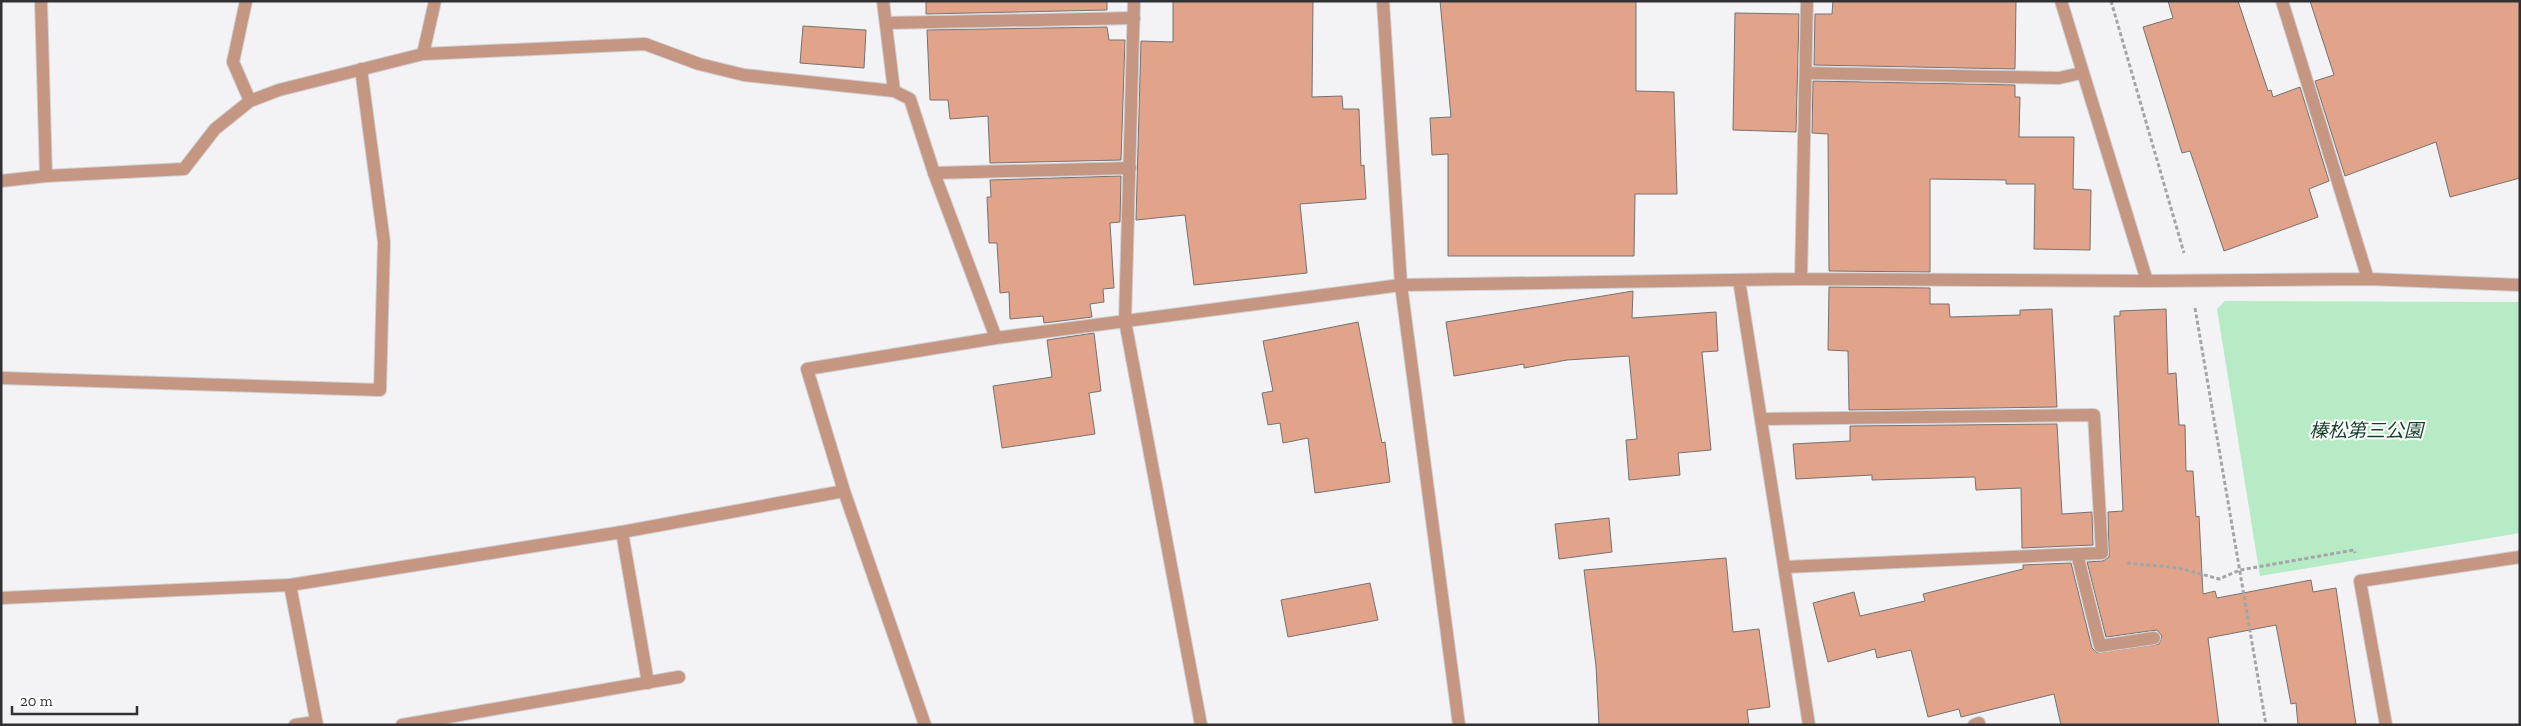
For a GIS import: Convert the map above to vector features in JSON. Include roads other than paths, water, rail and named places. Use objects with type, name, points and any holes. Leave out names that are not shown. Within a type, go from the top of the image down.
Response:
[{"type":"street","points":[[41,1],[46,176]]},
{"type":"street","points":[[246,1],[233,62],[250,101]]},
{"type":"street","points":[[423,54],[434,1]]},
{"type":"street","points":[[883,1],[894,92]]},
{"type":"street","points":[[1134,1],[1125,321],[1201,725]]},
{"type":"street","points":[[1383,1],[1401,285],[1459,725]]},
{"type":"street","points":[[1801,278],[1807,73],[1807,1]]},
{"type":"street","points":[[2061,1],[2081,74],[2147,281]]},
{"type":"street","points":[[2282,1],[2368,279]]},
{"type":"street","points":[[886,23],[1134,18]]},
{"type":"street","points":[[1,180],[184,169],[215,130],[250,101],[279,90],[423,54],[646,44],[699,64],[744,75],[894,92],[910,99],[934,173],[996,338]]},
{"type":"street","points":[[1,378],[380,390],[384,242],[361,69]]},
{"type":"street","points":[[1807,73],[2059,78],[2081,74]]},
{"type":"street","points":[[934,173],[1130,168]]},
{"type":"street","points":[[925,725],[844,491],[807,369],[996,338],[1401,285],[1801,278],[2147,281],[2368,279],[2520,285]]},
{"type":"street","points":[[1739,280],[1763,419],[1807,724]]},
{"type":"street","points":[[1763,419],[2094,415],[2102,553],[1785,566]]},
{"type":"street","points":[[1,598],[290,585],[622,532],[844,491]]},
{"type":"street","points":[[622,532],[648,683]]},
{"type":"street","points":[[2077,554],[2100,646],[2154,638]]},
{"type":"street","points":[[2386,725],[2360,581],[2520,557]]},
{"type":"street","points":[[290,585],[316,723],[296,725]]},
{"type":"street","points":[[402,725],[678,677]]},
{"type":"park label","name":"榛松第三公園","points":[[2366,430]]}]
